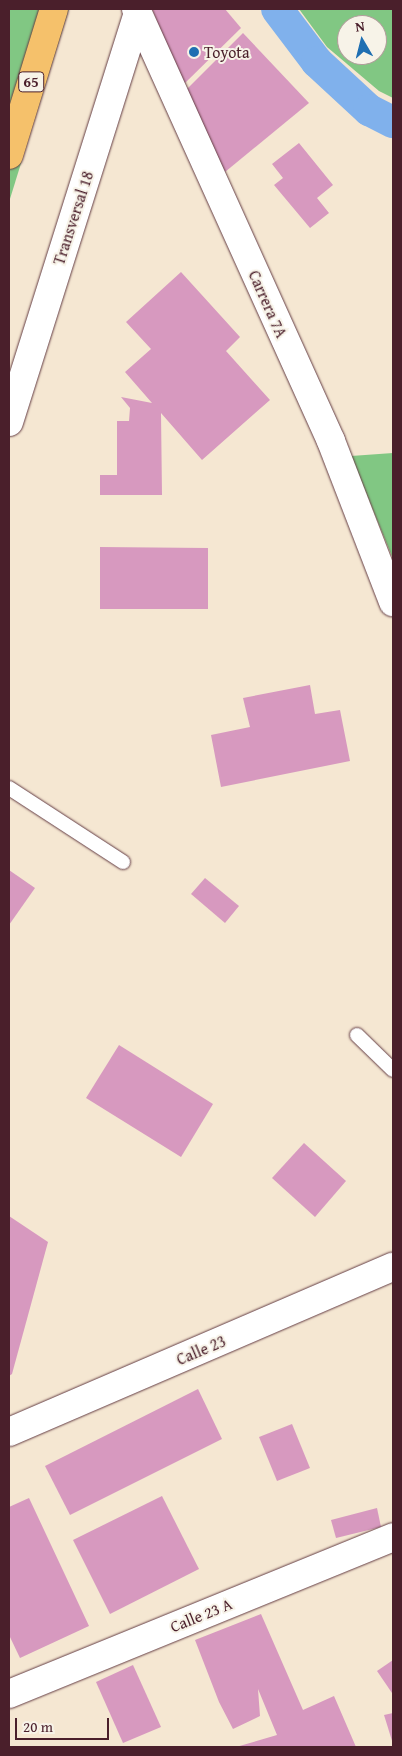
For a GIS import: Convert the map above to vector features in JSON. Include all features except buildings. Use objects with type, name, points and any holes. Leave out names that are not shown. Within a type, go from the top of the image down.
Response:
[{"type":"main road","name":"65","points":[[9,154],[54,9]]},
{"type":"street","name":"Transversal 18","points":[[9,422],[137,12]]},
{"type":"street","name":"Carrera 7A","points":[[137,12],[330,441],[393,602]]},
{"type":"street","name":"Calle 23","points":[[9,1432],[393,1267]]},
{"type":"street","name":"Calle 23 A","points":[[9,1694],[393,1536]]},
{"type":"lane","points":[[9,788],[123,862]]},
{"type":"lane","points":[[357,1035],[393,1070]]},
{"type":"green space","points":[[9,9],[69,9],[9,202]]},
{"type":"green space","points":[[299,9],[393,9],[393,98],[379,91],[348,65],[387,65],[387,15],[337,15],[337,55],[327,47]]},
{"type":"green space","points":[[393,453],[393,559],[351,456]]},
{"type":"waterway","points":[[277,9],[317,62],[369,110],[393,122]]},
{"type":"place","name":"Toyota","points":[[194,52]]}]
